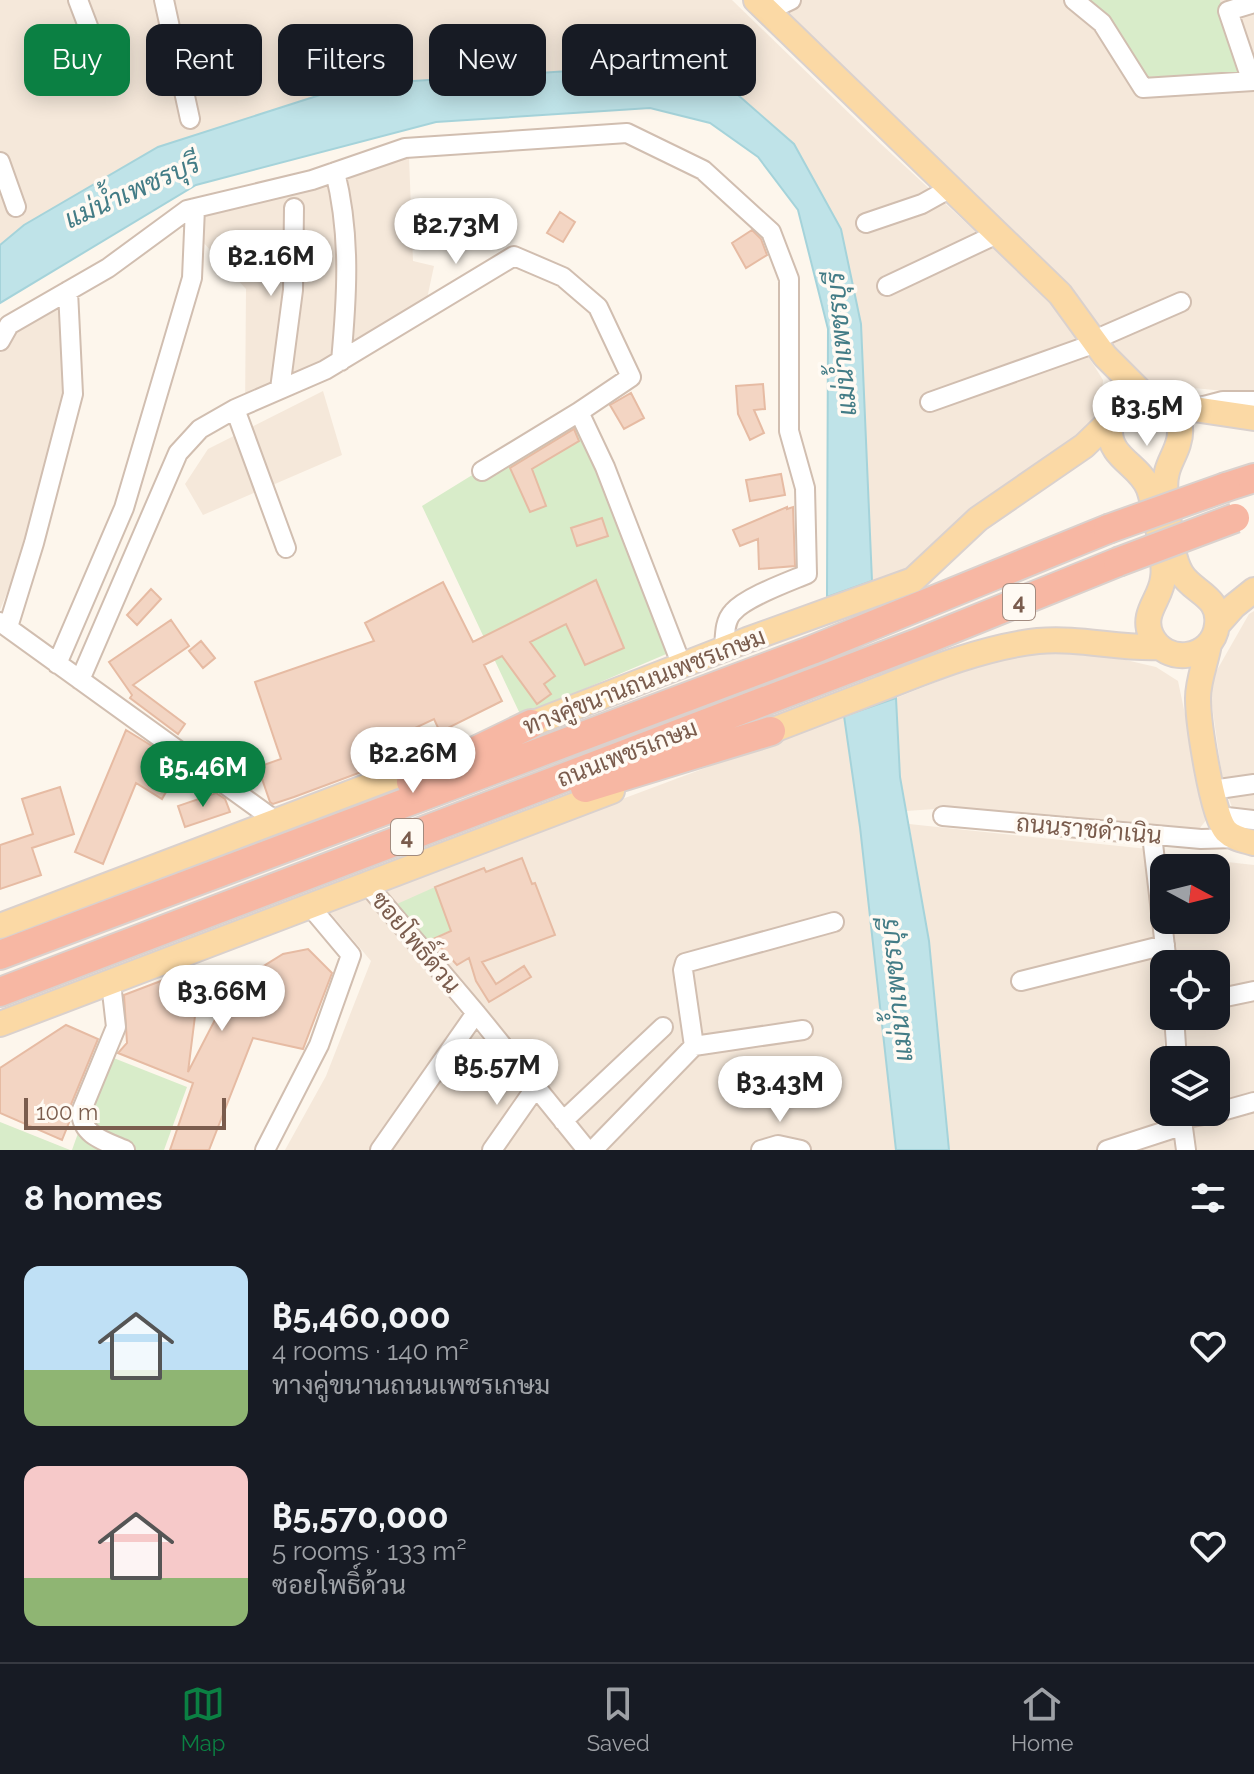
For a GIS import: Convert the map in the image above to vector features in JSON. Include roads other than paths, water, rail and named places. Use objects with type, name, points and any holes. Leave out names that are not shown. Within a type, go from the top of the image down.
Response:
[{"type":"highway","name":"ถนนเพชรเกษม","points":[[0,955],[812,650],[1108,529],[1254,478]]},
{"type":"highway","name":"ถนนเพชรเกษม","points":[[5,990],[1244,516]]},
{"type":"highway","points":[[255,857],[531,724]]},
{"type":"highway","points":[[345,860],[771,731]]},
{"type":"main road","points":[[762,5],[1060,294],[1098,346],[1179,423],[1180,435],[1165,481],[1176,560],[1188,582],[1212,602],[1218,628]]},
{"type":"main road","points":[[1098,346],[1116,390],[1115,415],[1110,430],[1115,450],[1138,472],[1149,488],[1164,577],[1148,616],[1149,628],[1164,650],[1191,655],[1218,628],[1234,606],[1254,590]]},
{"type":"main road","name":"ทางคู่ขนานถนนเพชรเกษม","points":[[0,926],[724,649],[913,580],[978,519],[1084,446],[1135,398],[1157,401]]},
{"type":"main road","points":[[1157,401],[1254,418]]},
{"type":"main road","name":"ถนนราชดำเนิน","points":[[1218,628],[1198,698],[1218,816],[1225,829],[1245,841]]},
{"type":"main road","name":"4","points":[[0,1024],[919,673],[992,649],[1038,641],[1085,641],[1164,650]]},
{"type":"main road","name":"ถนนราชดำเนิน","points":[[1164,650],[1198,698]]},
{"type":"street","points":[[78,0],[87,24]]},
{"type":"street","points":[[164,0],[190,119]]},
{"type":"street","points":[[762,5],[791,0]]},
{"type":"street","points":[[1074,0],[1102,23],[1143,88],[1253,80],[1228,11],[1254,3]]},
{"type":"street","points":[[0,341],[9,325],[108,268],[187,210],[335,172],[405,148],[627,133],[703,170],[771,232],[789,279],[789,431],[805,488],[807,574],[765,591],[733,612],[726,628],[724,649]]},
{"type":"street","points":[[0,162],[16,207]]},
{"type":"street","points":[[335,172],[344,206],[348,268],[341,361]]},
{"type":"street","points":[[866,223],[922,204],[949,189]]},
{"type":"street","points":[[57,664],[124,508],[192,278],[195,208]]},
{"type":"street","points":[[280,389],[293,290],[294,208]]},
{"type":"street","points":[[887,286],[997,234]]},
{"type":"street","points":[[80,680],[178,453],[200,429],[235,409],[341,361],[514,256],[563,277],[598,307],[631,377],[482,471]]},
{"type":"street","points":[[68,291],[73,394],[34,543],[4,625],[276,821]]},
{"type":"street","points":[[930,402],[1098,346],[1181,302]]},
{"type":"street","points":[[1197,408],[1223,401],[1254,401]]},
{"type":"street","points":[[235,409],[286,548]]},
{"type":"street","points":[[579,412],[605,467],[682,666]]},
{"type":"street","points":[[1218,628],[1254,607]]},
{"type":"street","points":[[1212,790],[1254,784]]},
{"type":"street","name":"ถนนราชดำเนิน","points":[[943,816],[1245,841]]},
{"type":"street","points":[[1218,816],[1254,820]]},
{"type":"street","points":[[1152,835],[1166,950]]},
{"type":"street","name":"ซอยโพธิ์ด้วน","points":[[366,883],[587,1150]]},
{"type":"street","points":[[265,1150],[319,1045],[351,955],[309,905]]},
{"type":"street","points":[[694,1046],[683,970],[685,963],[834,922]]},
{"type":"street","points":[[1021,981],[1150,957]]},
{"type":"street","points":[[111,983],[116,1027],[81,1112],[81,1120],[87,1132],[125,1150]]},
{"type":"street","points":[[1230,996],[1254,991]]},
{"type":"street","points":[[380,1150],[476,1013]]},
{"type":"street","points":[[563,1121],[663,1027]]},
{"type":"street","points":[[593,1150],[694,1046],[803,1030]]},
{"type":"street","points":[[492,1150],[536,1087]]},
{"type":"street","points":[[1230,1108],[1254,1102]]},
{"type":"street","points":[[1107,1150],[1164,1126]]},
{"type":"street","points":[[1182,1126],[1186,1150]]},
{"type":"street","points":[[761,1150],[778,1145],[801,1150]]},
{"type":"water","name":"แม่น้ำเพชรบุรี","points":[[562,71],[562,96],[739,96],[794,144],[841,229],[861,324],[872,581],[827,597],[828,329],[798,210],[758,157],[710,123],[650,108],[436,122],[196,185],[0,303],[0,245],[24,225],[158,147],[317,96],[413,96],[413,81],[429,80],[429,96],[546,96],[546,72]]},
{"type":"water","name":"แม่น้ำเพชรบุรี","points":[[896,698],[900,777],[929,941],[949,1150],[896,1150],[860,827],[844,716]]}]
